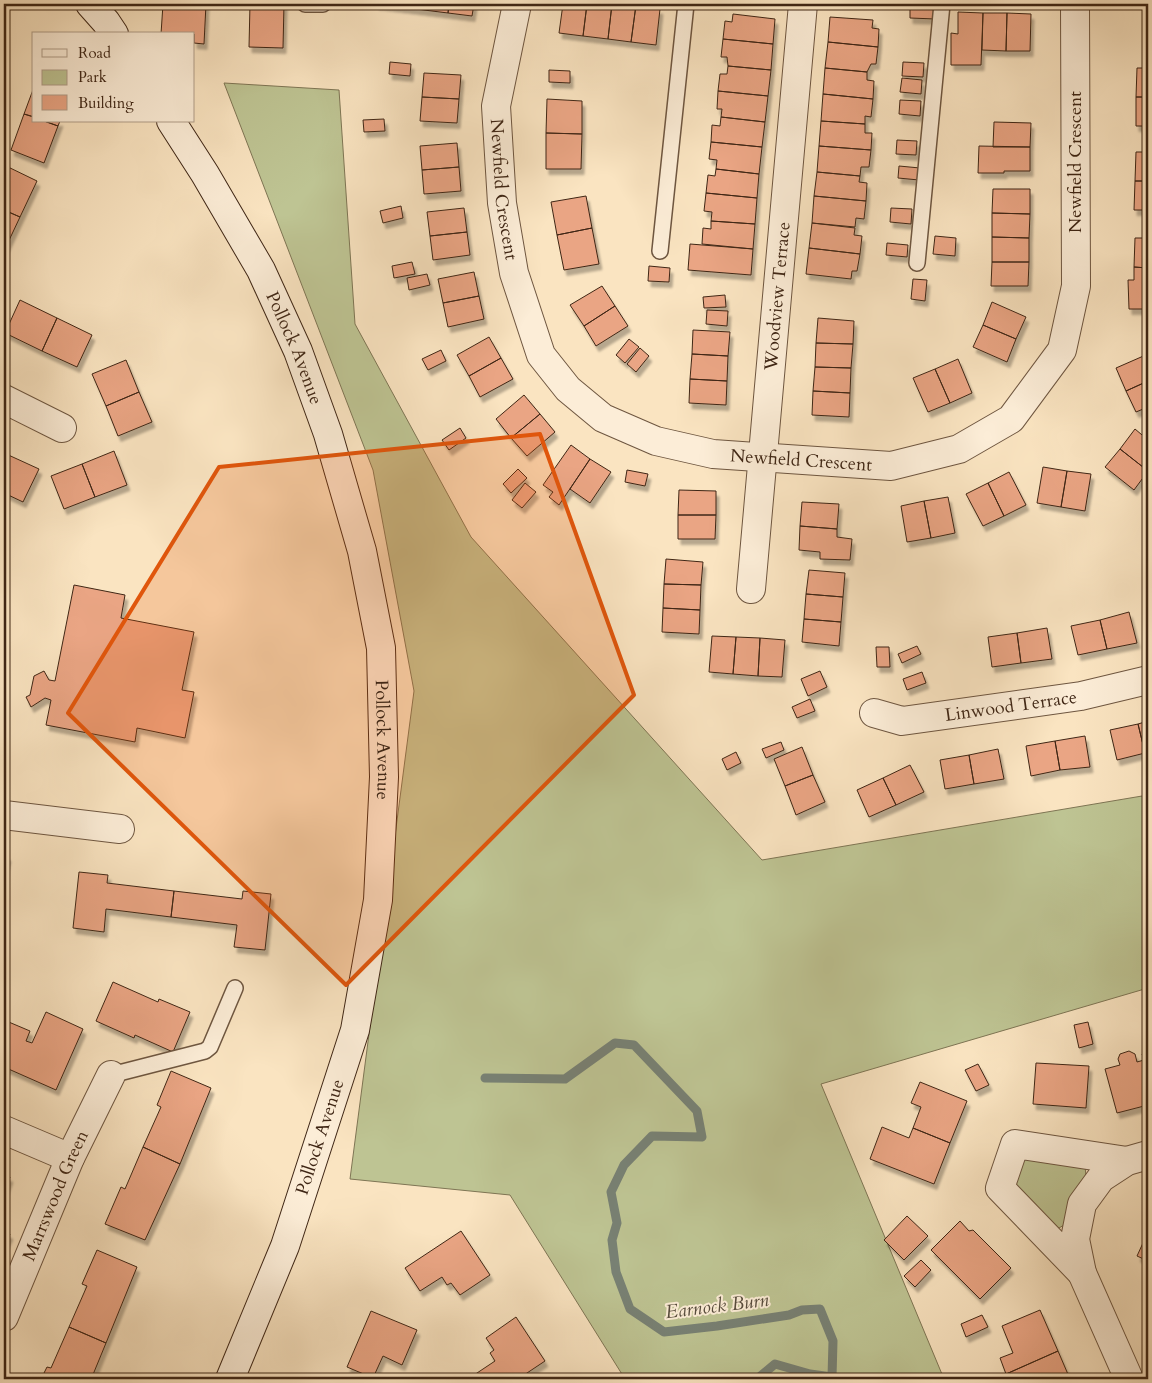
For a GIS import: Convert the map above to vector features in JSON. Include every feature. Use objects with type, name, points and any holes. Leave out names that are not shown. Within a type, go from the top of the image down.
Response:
[{"type":"street","points":[[90,4],[113,32]]},
{"type":"street","name":"Newfield Crescent","points":[[517,4],[496,106],[502,203],[514,273],[541,355],[568,389],[603,418],[656,441],[713,454],[890,466],[958,449],[1011,419],[1062,350],[1076,286],[1075,4]]},
{"type":"street","name":"Woodview Terrace","points":[[752,589],[803,4]]},
{"type":"street","name":"Pollock Avenue","points":[[173,122],[261,270],[298,351],[328,434],[362,551],[381,648],[384,777],[378,900],[355,1030],[285,1246],[230,1379]]},
{"type":"street","points":[[4,399],[62,428]]},
{"type":"street","name":"Linwood Terrace","points":[[874,712],[902,721],[1081,696],[1148,680]]},
{"type":"street","points":[[4,815],[120,829]]},
{"type":"street","name":"Marrswood Green","points":[[4,1317],[70,1158],[111,1075]]},
{"type":"street","points":[[4,1130],[70,1158]]},
{"type":"street","points":[[1082,1273],[1000,1188],[1015,1144],[1137,1158]]},
{"type":"street","points":[[1129,1379],[1082,1273],[1075,1239],[1082,1204],[1101,1178],[1137,1158]]},
{"type":"lane","points":[[305,4],[323,4]]},
{"type":"lane","points":[[660,251],[686,4]]},
{"type":"lane","points":[[917,264],[942,4]]},
{"type":"lane","points":[[111,1075],[205,1052],[210,1047],[235,988]]},
{"type":"highlighted area","points":[[540,434],[634,695],[346,985],[68,713],[219,467]]},
{"type":"green space","points":[[224,83],[339,90],[355,324],[471,537],[762,860],[1148,795],[1148,988],[821,1084],[944,1379],[625,1379],[510,1195],[350,1179],[414,691],[373,470]]},
{"type":"green space","points":[[1022,1152],[1085,1166],[1086,1176],[1064,1225],[1059,1228],[1054,1227],[1010,1184]]},
{"type":"building","points":[[163,4],[206,4],[204,44],[195,43],[195,32],[161,32]]},
{"type":"building","points":[[250,4],[284,4],[283,48],[249,47]]},
{"type":"building","points":[[376,4],[400,4],[400,7]]},
{"type":"building","points":[[400,4],[425,4],[424,10],[400,7]]},
{"type":"building","points":[[425,4],[449,4],[448,13],[424,10]]},
{"type":"building","points":[[449,4],[474,4],[472,16],[448,13]]},
{"type":"building","points":[[563,4],[587,4],[583,36],[559,33]]},
{"type":"building","points":[[587,4],[612,4],[608,39],[583,36]]},
{"type":"building","points":[[612,4],[636,5],[631,42],[608,39]]},
{"type":"building","points":[[910,4],[936,4],[936,19],[910,18]]},
{"type":"building","points":[[636,5],[660,9],[656,45],[631,42]]},
{"type":"building","points":[[958,12],[983,13],[981,65],[951,65],[951,33],[958,34]]},
{"type":"building","points":[[983,13],[1007,13],[1006,51],[982,50]]},
{"type":"building","points":[[1007,13],[1031,14],[1030,51],[1006,51]]},
{"type":"building","points":[[733,14],[775,19],[773,44],[723,39],[725,21],[732,22]]},
{"type":"building","points":[[830,17],[873,20],[872,28],[879,29],[878,47],[828,42]]},
{"type":"building","points":[[723,39],[773,44],[771,70],[728,66],[727,57],[721,57]]},
{"type":"building","points":[[828,42],[878,47],[876,64],[871,64],[867,72],[825,68]]},
{"type":"building","points":[[390,62],[411,64],[410,76],[389,74]]},
{"type":"building","points":[[903,62],[924,63],[923,77],[902,76]]},
{"type":"building","points":[[728,66],[771,70],[768,96],[718,91],[720,74],[727,74]]},
{"type":"building","points":[[825,68],[867,72],[867,80],[874,81],[873,99],[823,94]]},
{"type":"building","points":[[1137,68],[1148,68],[1148,97],[1136,97]]},
{"type":"building","points":[[549,70],[570,71],[570,83],[549,82]]},
{"type":"building","points":[[424,73],[461,75],[459,99],[422,97]]},
{"type":"building","points":[[902,78],[922,80],[921,94],[900,92]]},
{"type":"building","points":[[718,91],[768,96],[765,122],[721,117],[722,109],[717,109]]},
{"type":"building","points":[[32,92],[32,116],[24,114]]},
{"type":"building","points":[[823,94],[873,99],[871,117],[865,116],[865,124],[821,121]]},
{"type":"building","points":[[422,97],[459,99],[457,123],[420,121]]},
{"type":"building","points":[[1136,97],[1148,97],[1148,126],[1136,126]]},
{"type":"building","points":[[547,99],[582,101],[582,134],[546,133]]},
{"type":"building","points":[[900,100],[921,101],[920,116],[899,114]]},
{"type":"building","points":[[24,114],[32,116],[32,122],[47,122],[58,126],[44,163],[11,150]]},
{"type":"building","points":[[721,117],[765,122],[762,147],[711,142],[712,125],[720,126]]},
{"type":"building","points":[[384,119],[385,131],[364,132],[363,120]]},
{"type":"building","points":[[821,121],[865,124],[865,133],[872,133],[871,150],[819,146]]},
{"type":"building","points":[[47,122],[60,122],[58,126]]},
{"type":"building","points":[[994,122],[1031,123],[1030,147],[993,147]]},
{"type":"building","points":[[546,133],[582,134],[581,169],[546,169]]},
{"type":"building","points":[[897,140],[917,141],[916,155],[896,154]]},
{"type":"building","points":[[711,142],[762,147],[759,174],[716,169],[717,160],[709,159]]},
{"type":"building","points":[[457,143],[459,167],[422,170],[420,146]]},
{"type":"building","points":[[819,146],[871,150],[869,167],[861,167],[860,176],[817,172]]},
{"type":"building","points":[[979,146],[1030,147],[1030,171],[978,173]]},
{"type":"building","points":[[1136,152],[1148,152],[1148,181],[1135,181]]},
{"type":"building","points":[[4,165],[37,181],[20,217],[4,210]]},
{"type":"building","points":[[899,166],[920,168],[919,180],[898,178]]},
{"type":"building","points":[[459,167],[461,191],[424,194],[422,170]]},
{"type":"building","points":[[716,169],[759,174],[757,198],[706,193],[708,175],[715,176]]},
{"type":"building","points":[[817,172],[860,176],[859,182],[867,183],[866,201],[814,196]]},
{"type":"building","points":[[1135,181],[1148,181],[1148,210],[1134,210]]},
{"type":"building","points":[[993,189],[1030,189],[1030,214],[992,213]]},
{"type":"building","points":[[706,193],[757,198],[755,224],[711,221],[712,212],[704,211]]},
{"type":"building","points":[[586,196],[592,228],[557,235],[551,202]]},
{"type":"building","points":[[814,196],[866,201],[864,219],[856,218],[855,227],[812,223]]},
{"type":"building","points":[[401,206],[403,218],[383,223],[380,211]]},
{"type":"building","points":[[464,208],[467,232],[430,236],[427,212]]},
{"type":"building","points":[[891,208],[912,209],[911,224],[890,222]]},
{"type":"building","points":[[4,210],[20,217],[4,251]]},
{"type":"building","points":[[992,213],[1030,214],[1029,238],[992,237]]},
{"type":"building","points":[[711,221],[755,224],[753,249],[702,244],[703,228],[711,229]]},
{"type":"building","points":[[812,223],[855,228],[854,235],[862,236],[860,254],[809,248]]},
{"type":"building","points":[[592,228],[599,264],[564,270],[557,235]]},
{"type":"building","points":[[467,232],[470,255],[433,260],[430,236]]},
{"type":"building","points":[[935,236],[956,238],[955,256],[933,254]]},
{"type":"building","points":[[992,237],[1029,238],[1029,262],[992,262]]},
{"type":"building","points":[[1135,238],[1148,238],[1148,268],[1134,267]]},
{"type":"building","points":[[887,243],[908,245],[907,257],[886,255]]},
{"type":"building","points":[[690,244],[753,249],[751,275],[688,270]]},
{"type":"building","points":[[809,248],[860,254],[857,271],[852,271],[851,279],[806,274]]},
{"type":"building","points":[[412,262],[415,274],[394,278],[392,266]]},
{"type":"building","points":[[992,262],[1029,262],[1028,286],[991,286]]},
{"type":"building","points":[[649,266],[670,268],[669,282],[648,281]]},
{"type":"building","points":[[1134,267],[1148,268],[1148,309],[1129,309],[1128,280],[1134,280]]},
{"type":"building","points":[[474,272],[479,296],[443,303],[438,279]]},
{"type":"building","points":[[427,274],[430,285],[409,290],[407,278]]},
{"type":"building","points":[[913,279],[927,280],[925,301],[911,299]]},
{"type":"building","points":[[602,286],[615,306],[584,326],[570,305]]},
{"type":"building","points":[[725,295],[726,307],[704,308],[703,297]]},
{"type":"building","points":[[479,296],[484,319],[448,327],[443,303]]},
{"type":"building","points":[[20,300],[57,318],[42,351],[5,333]]},
{"type":"building","points":[[992,302],[1026,317],[1016,339],[983,325]]},
{"type":"building","points":[[615,306],[628,326],[596,346],[584,326]]},
{"type":"building","points":[[707,310],[728,311],[727,326],[706,324]]},
{"type":"building","points":[[57,318],[92,335],[77,367],[42,351]]},
{"type":"building","points":[[818,318],[854,321],[853,344],[816,343]]},
{"type":"building","points":[[983,325],[1016,339],[1007,362],[973,347]]},
{"type":"building","points":[[693,330],[730,332],[728,356],[692,354]]},
{"type":"building","points":[[489,337],[501,358],[469,376],[457,355]]},
{"type":"building","points":[[629,339],[639,347],[625,363],[616,355]]},
{"type":"building","points":[[816,343],[853,344],[851,368],[815,367]]},
{"type":"building","points":[[640,348],[649,356],[636,372],[627,364]]},
{"type":"building","points":[[441,350],[446,361],[428,370],[422,359]]},
{"type":"building","points":[[692,354],[728,356],[727,381],[690,379]]},
{"type":"building","points":[[1148,354],[1148,381],[1126,391],[1116,368]]},
{"type":"building","points":[[501,358],[513,379],[480,397],[469,376]]},
{"type":"building","points":[[958,359],[972,393],[950,403],[935,369]]},
{"type":"building","points":[[126,360],[139,392],[106,406],[92,374]]},
{"type":"building","points":[[815,367],[851,368],[850,393],[813,391]]},
{"type":"building","points":[[935,369],[950,403],[928,412],[913,378]]},
{"type":"building","points":[[690,379],[727,381],[726,405],[689,403]]},
{"type":"building","points":[[1148,381],[1148,407],[1136,412],[1126,391]]},
{"type":"building","points":[[813,391],[850,393],[849,417],[812,415]]},
{"type":"building","points":[[139,392],[152,422],[118,436],[106,406]]},
{"type":"building","points":[[524,395],[540,414],[511,438],[496,419]]},
{"type":"building","points":[[540,414],[555,432],[527,456],[511,438]]},
{"type":"building","points":[[460,428],[466,438],[449,450],[442,440]]},
{"type":"building","points":[[1135,429],[1148,440],[1148,471],[1120,449]]},
{"type":"building","points":[[571,445],[590,459],[559,505],[549,497],[553,492],[543,485]]},
{"type":"building","points":[[1120,449],[1148,471],[1134,490],[1105,467]]},
{"type":"building","points":[[114,451],[127,485],[95,497],[82,464]]},
{"type":"building","points":[[4,453],[39,469],[23,502],[4,493]]},
{"type":"building","points":[[590,459],[611,472],[590,503],[570,489]]},
{"type":"building","points":[[82,464],[95,497],[64,509],[51,476]]},
{"type":"building","points":[[1043,467],[1067,471],[1061,507],[1037,503]]},
{"type":"building","points":[[518,469],[527,478],[511,493],[503,484]]},
{"type":"building","points":[[627,470],[648,474],[645,486],[625,482]]},
{"type":"building","points":[[1067,471],[1091,474],[1085,511],[1061,507]]},
{"type":"building","points":[[1009,472],[1026,505],[1004,516],[988,483]]},
{"type":"building","points":[[525,483],[536,492],[522,508],[512,500]]},
{"type":"building","points":[[988,483],[1004,516],[983,526],[966,494]]},
{"type":"building","points":[[679,490],[716,491],[716,515],[678,515]]},
{"type":"building","points":[[948,497],[955,533],[931,538],[924,501]]},
{"type":"building","points":[[924,501],[931,538],[907,542],[901,506]]},
{"type":"building","points":[[802,502],[839,504],[837,529],[800,526]]},
{"type":"building","points":[[678,515],[716,515],[715,539],[678,539]]},
{"type":"building","points":[[800,526],[837,529],[837,537],[852,539],[850,560],[820,559],[820,552],[799,550]]},
{"type":"building","points":[[666,559],[703,562],[701,585],[664,584]]},
{"type":"building","points":[[809,570],[845,573],[843,597],[806,594]]},
{"type":"building","points":[[664,584],[701,585],[700,610],[663,608]]},
{"type":"building","points":[[74,585],[125,595],[121,618],[194,632],[182,690],[194,692],[185,738],[137,728],[135,742],[46,725],[51,700],[45,698],[31,707],[26,697],[30,695],[34,676],[44,671],[49,680],[55,681]]},
{"type":"building","points":[[806,594],[843,597],[841,622],[804,619]]},
{"type":"building","points":[[663,608],[700,610],[699,634],[662,632]]},
{"type":"building","points":[[1129,612],[1137,643],[1107,649],[1100,620]]},
{"type":"building","points":[[804,619],[841,622],[839,646],[802,642]]},
{"type":"building","points":[[1100,620],[1107,649],[1078,655],[1071,626]]},
{"type":"building","points":[[1047,628],[1052,659],[1021,663],[1017,633]]},
{"type":"building","points":[[1017,633],[1021,663],[992,667],[988,637]]},
{"type":"building","points":[[712,636],[736,637],[733,674],[709,672]]},
{"type":"building","points":[[736,637],[760,638],[758,676],[733,674]]},
{"type":"building","points":[[760,638],[785,640],[782,677],[758,676]]},
{"type":"building","points":[[917,646],[921,654],[902,663],[898,654]]},
{"type":"building","points":[[876,647],[889,647],[890,667],[877,667]]},
{"type":"building","points":[[820,671],[827,687],[808,696],[801,679]]},
{"type":"building","points":[[922,672],[926,683],[907,690],[903,679]]},
{"type":"building","points":[[810,699],[815,711],[797,718],[792,707]]},
{"type":"building","points":[[1148,721],[1148,752],[1145,753],[1138,724]]},
{"type":"building","points":[[1138,724],[1145,753],[1117,760],[1110,730]]},
{"type":"building","points":[[1085,736],[1090,767],[1060,770],[1055,741]]},
{"type":"building","points":[[1055,741],[1060,770],[1031,776],[1026,746]]},
{"type":"building","points":[[781,742],[784,750],[766,758],[762,749]]},
{"type":"building","points":[[802,747],[813,775],[785,786],[774,759]]},
{"type":"building","points":[[998,749],[1004,779],[974,784],[969,755]]},
{"type":"building","points":[[736,752],[741,763],[727,770],[722,759]]},
{"type":"building","points":[[969,755],[974,784],[945,789],[940,760]]},
{"type":"building","points":[[910,765],[924,792],[896,805],[883,778]]},
{"type":"building","points":[[813,775],[825,802],[796,815],[785,786]]},
{"type":"building","points":[[883,778],[896,805],[869,817],[857,790]]},
{"type":"building","points":[[4,855],[8,856],[4,872]]},
{"type":"building","points":[[79,872],[108,875],[107,883],[174,891],[171,917],[106,909],[104,932],[73,928]]},
{"type":"building","points":[[174,891],[242,899],[243,891],[271,894],[265,950],[234,947],[237,925],[171,917]]},
{"type":"building","points":[[113,982],[158,1002],[159,999],[190,1012],[173,1052],[135,1035],[134,1038],[96,1021]]},
{"type":"building","points":[[46,1012],[83,1029],[56,1090],[4,1067],[4,1020],[30,1031],[26,1041],[32,1043]]},
{"type":"building","points":[[1088,1022],[1093,1044],[1079,1048],[1074,1025]]},
{"type":"building","points":[[1129,1051],[1135,1054],[1137,1062],[1144,1060],[1142,1054],[1148,1052],[1148,1105],[1117,1113],[1105,1069],[1120,1065],[1118,1059],[1120,1054]]},
{"type":"building","points":[[1036,1063],[1089,1066],[1086,1108],[1033,1104]]},
{"type":"building","points":[[978,1064],[989,1085],[976,1091],[965,1070]]},
{"type":"building","points":[[171,1071],[211,1088],[180,1164],[143,1147],[161,1107],[157,1105]]},
{"type":"building","points":[[920,1082],[967,1101],[950,1143],[913,1128],[921,1107],[911,1103]]},
{"type":"building","points":[[882,1127],[909,1138],[913,1128],[950,1143],[934,1184],[870,1159]]},
{"type":"building","points":[[143,1147],[180,1164],[145,1240],[105,1224],[121,1187],[125,1189]]},
{"type":"building","points":[[4,1174],[10,1177],[4,1193]]},
{"type":"building","points":[[907,1216],[928,1236],[904,1260],[884,1240]]},
{"type":"building","points":[[960,1221],[969,1231],[973,1230],[1011,1268],[980,1299],[931,1250]]},
{"type":"building","points":[[4,1231],[10,1234],[4,1247]]},
{"type":"building","points":[[461,1231],[490,1275],[460,1295],[451,1283],[447,1285],[442,1277],[420,1291],[405,1268]]},
{"type":"building","points":[[1148,1232],[1148,1261],[1137,1256]]},
{"type":"building","points":[[97,1250],[137,1267],[106,1343],[69,1327],[87,1286],[82,1284]]},
{"type":"building","points":[[921,1260],[931,1270],[915,1287],[904,1276]]},
{"type":"building","points":[[1040,1310],[1058,1351],[1006,1374],[1000,1358],[1013,1353],[1002,1326]]},
{"type":"building","points":[[371,1311],[417,1330],[402,1365],[383,1356],[373,1378],[347,1367]]},
{"type":"building","points":[[982,1315],[988,1327],[966,1337],[961,1324]]},
{"type":"building","points":[[516,1317],[545,1361],[518,1379],[477,1379],[474,1375],[495,1361],[490,1353],[494,1350],[486,1338]]},
{"type":"building","points":[[69,1327],[106,1343],[92,1377],[90,1376],[88,1379],[41,1379],[47,1367],[51,1368]]},
{"type":"building","points":[[1058,1351],[1070,1379],[1006,1379],[1004,1375]]},
{"type":"waterway","name":"Earnock Burn","points":[[485,1078],[565,1079],[615,1043],[634,1045],[697,1111],[702,1137],[652,1136],[624,1165],[611,1192],[617,1223],[612,1240],[616,1272],[630,1309],[664,1332],[717,1326],[789,1315],[802,1310],[820,1309],[833,1341],[832,1377],[810,1374],[775,1364],[757,1379]]}]
